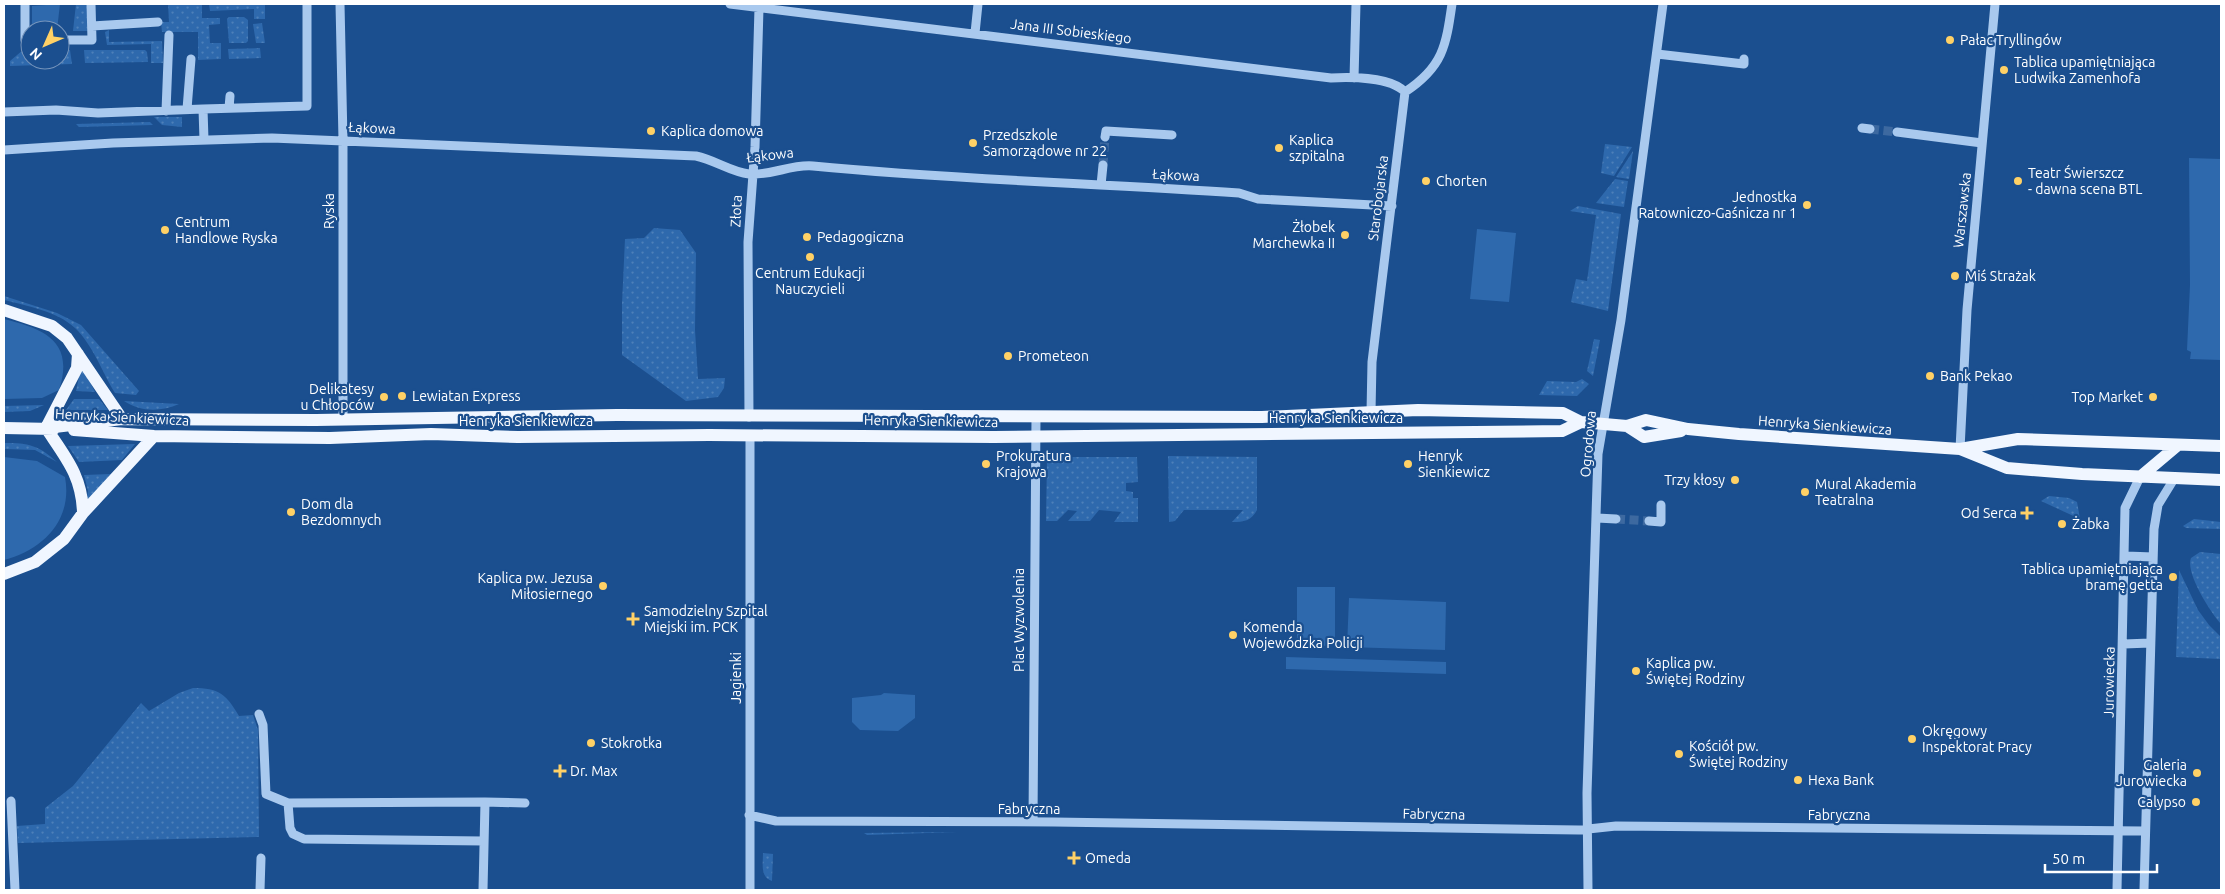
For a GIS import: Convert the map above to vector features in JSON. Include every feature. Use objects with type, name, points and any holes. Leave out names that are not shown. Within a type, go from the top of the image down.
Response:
[{"type":"main road","points":[[4,310],[52,326],[67,338],[122,419]]},
{"type":"main road","points":[[46,428],[77,368],[78,354]]},
{"type":"main road","name":"Henryka Sienkiewicza","points":[[46,428],[122,419],[651,416],[1262,417],[1418,410],[1563,413],[1581,422],[1602,424],[1627,426],[1646,420],[1688,429],[1960,449],[2018,439],[2221,446]]},
{"type":"main road","points":[[649,436],[651,416]]},
{"type":"main road","points":[[518,437],[519,417]]},
{"type":"main road","points":[[749,417],[750,436]]},
{"type":"main road","points":[[1262,417],[1262,433]]},
{"type":"main road","name":"Henryka Sienkiewicza","points":[[46,428],[154,436],[330,438],[431,434],[518,437],[1034,437],[1262,433],[1352,435],[1562,431],[1581,422]]},
{"type":"main road","points":[[4,428],[46,428]]},
{"type":"main road","points":[[46,428],[72,466],[82,494],[82,514]]},
{"type":"main road","points":[[4,574],[35,562],[64,539],[82,514],[154,436]]},
{"type":"main road","points":[[2140,477],[2178,445]]},
{"type":"main road","name":"Henryka Sienkiewicza","points":[[1960,449],[2007,468],[2174,479],[2221,480]]},
{"type":"street","points":[[25,4],[25,20]]},
{"type":"street","points":[[70,40],[92,40],[91,4]]},
{"type":"street","points":[[4,112],[56,110],[98,113],[307,106],[307,4]]},
{"type":"street","name":"Ryska","points":[[340,4],[343,140],[343,419]]},
{"type":"street","name":"Jana III Sobieskiego","points":[[730,4],[1312,76],[1390,82],[1406,92]]},
{"type":"street","points":[[975,33],[978,4]]},
{"type":"street","points":[[1354,78],[1356,4]]},
{"type":"street","points":[[1406,92],[1427,76],[1442,55],[1447,40],[1452,4]]},
{"type":"street","name":"Ogrodowa","points":[[1588,890],[1587,829],[1598,454],[1621,320],[1663,4]]},
{"type":"street","name":"Warszawska","points":[[1960,449],[1966,327],[1995,4]]},
{"type":"street","name":"Złota","points":[[749,417],[748,242],[751,174],[755,147],[759,8]]},
{"type":"street","points":[[92,26],[158,22]]},
{"type":"street","points":[[166,111],[169,35]]},
{"type":"street","points":[[1657,54],[1744,64],[1744,59]]},
{"type":"street","points":[[187,109],[191,59]]},
{"type":"street","name":"Starobojarska","points":[[1371,412],[1372,362],[1406,92]]},
{"type":"street","points":[[229,108],[230,96]]},
{"type":"street","points":[[203,109],[204,140]]},
{"type":"street","points":[[1105,137],[1106,131],[1172,135]]},
{"type":"street","points":[[1897,132],[1982,143]]},
{"type":"street","name":"Łąkowa","points":[[4,150],[204,140],[281,138],[343,140],[696,156],[712,160],[735,171],[751,174],[800,165],[883,172],[1239,193],[1258,199],[1392,206]]},
{"type":"street","points":[[1101,185],[1103,165]]},
{"type":"street","name":"Plac Wyzwolenia","points":[[1033,822],[1034,437],[1036,417]]},
{"type":"street","name":"Jagienki","points":[[750,436],[750,890]]},
{"type":"street","name":"Jurowiecka","points":[[2117,890],[2126,508],[2140,477]]},
{"type":"street","points":[[2144,890],[2144,832],[2153,557],[2158,505],[2174,479]]},
{"type":"street","points":[[1649,521],[1661,522],[1661,506]]},
{"type":"street","points":[[1597,518],[1616,519]]},
{"type":"street","points":[[2126,556],[2153,557]]},
{"type":"street","points":[[2124,644],[2150,643]]},
{"type":"street","points":[[260,714],[263,725],[266,794],[288,803],[525,803]]},
{"type":"street","points":[[11,801],[15,890]]},
{"type":"street","points":[[483,890],[485,802]]},
{"type":"street","points":[[288,803],[290,828],[293,834],[304,839],[484,841]]},
{"type":"street","name":"Fabryczna","points":[[749,815],[776,821],[1033,822],[1587,829],[1616,826],[2144,832]]},
{"type":"street","points":[[260,890],[261,858]]},
{"type":"shaded area","points":[[60,4],[58,20],[32,20],[32,6]]},
{"type":"shaded area","points":[[76,4],[88,4],[89,31],[73,31]]},
{"type":"shaded area","points":[[168,4],[202,4],[202,18],[220,18],[220,24],[209,25],[210,43],[221,43],[221,59],[198,60],[198,32],[162,32],[161,22],[169,22]]},
{"type":"shaded area","points":[[209,4],[265,4],[265,19],[254,19],[254,9],[210,11]]},
{"type":"shaded area","points":[[229,17],[244,17],[248,20],[248,41],[246,43],[229,43],[227,19]]},
{"type":"shaded area","points":[[262,23],[265,43],[256,43],[253,24]]},
{"type":"shaded area","points":[[109,30],[109,42],[162,41],[163,63],[151,63],[151,44],[107,45],[105,32]]},
{"type":"shaded area","points":[[260,48],[261,58],[229,59],[228,49]]},
{"type":"shaded area","points":[[84,50],[145,50],[148,62],[85,63]]},
{"type":"shaded area","points":[[20,53],[20,66],[10,66],[10,61]]},
{"type":"shaded area","points":[[154,117],[182,117],[182,127],[162,125]]},
{"type":"shaded area","points":[[150,122],[153,125],[79,127],[76,124]]},
{"type":"shaded area","points":[[1605,144],[1632,147],[1614,176],[1601,173]]},
{"type":"shaded area","points":[[1633,151],[1629,179],[1616,177]]},
{"type":"shaded area","points":[[2189,158],[2221,159],[2221,360],[2190,359],[2191,352],[2187,350],[2190,285]]},
{"type":"shaded area","points":[[1615,179],[1628,181],[1624,207],[1596,203]]},
{"type":"shaded area","points":[[1578,206],[1621,214],[1608,311],[1571,302],[1576,279],[1587,281],[1596,215],[1570,211]]},
{"type":"shaded area","points":[[654,228],[680,230],[696,253],[695,330],[698,379],[725,378],[724,388],[718,397],[686,401],[622,355],[625,239],[644,238]]},
{"type":"shaded area","points":[[1477,229],[1516,233],[1509,302],[1470,299]]},
{"type":"shaded area","points":[[4,296],[57,313],[81,325],[139,391],[136,395],[115,393],[87,342],[68,322],[51,313],[4,300]]},
{"type":"shaded area","points":[[4,319],[32,327],[43,333],[59,349],[63,360],[63,373],[59,390],[42,398],[4,399]]},
{"type":"shaded area","points":[[1594,339],[1600,340],[1593,376],[1587,371]]},
{"type":"shaded area","points":[[81,367],[83,368],[95,392],[76,391]]},
{"type":"shaded area","points":[[1582,379],[1589,384],[1577,396],[1539,395],[1547,381],[1576,382]]},
{"type":"shaded area","points":[[74,399],[99,399],[108,410],[66,410]]},
{"type":"shaded area","points":[[124,401],[179,404],[151,410],[130,405]]},
{"type":"shaded area","points":[[44,405],[30,411],[4,412],[4,406]]},
{"type":"shaded area","points":[[4,443],[33,446],[57,462],[35,450],[4,449]]},
{"type":"shaded area","points":[[135,444],[122,460],[79,462],[68,446]]},
{"type":"shaded area","points":[[1168,456],[1257,457],[1257,510],[1255,514],[1247,520],[1232,522],[1243,510],[1184,510],[1175,521],[1169,522]]},
{"type":"shaded area","points":[[4,457],[37,461],[65,477],[66,493],[64,507],[59,520],[43,541],[31,549],[4,560]]},
{"type":"shaded area","points":[[1047,457],[1137,457],[1138,482],[1126,483],[1126,491],[1133,492],[1133,498],[1138,498],[1138,522],[1114,522],[1121,512],[1099,510],[1090,521],[1068,521],[1077,511],[1068,510],[1057,521],[1046,521]]},
{"type":"shaded area","points":[[111,474],[86,503],[88,491],[84,475]]},
{"type":"shaded area","points":[[2049,496],[2069,498],[2077,502],[2080,519],[2041,501]]},
{"type":"shaded area","points":[[2194,519],[2221,522],[2221,529],[2186,528],[2183,526]]},
{"type":"shaded area","points":[[2200,552],[2221,554],[2221,624],[2200,592],[2192,573],[2191,558]]},
{"type":"shaded area","points":[[2179,570],[2198,610],[2221,637],[2221,659],[2176,657]]},
{"type":"shaded area","points":[[1297,587],[1335,587],[1335,646],[1297,645]]},
{"type":"shaded area","points":[[1349,598],[1446,602],[1445,650],[1347,647]]},
{"type":"shaded area","points":[[1286,657],[1446,662],[1446,674],[1286,669]]},
{"type":"shaded area","points":[[193,688],[216,691],[226,697],[239,716],[253,715],[258,730],[259,837],[18,843],[17,826],[45,824],[45,808],[73,786],[141,703],[149,711],[179,693]]},
{"type":"shaded area","points":[[884,693],[915,695],[915,718],[898,731],[860,730],[852,722],[852,698],[881,695]]},
{"type":"shaded area","points":[[957,832],[867,835],[864,833]]},
{"type":"shaded area","points":[[763,853],[773,854],[772,881],[764,873]]},
{"type":"tunnel","points":[[1870,129],[1897,132]]},
{"type":"tunnel","points":[[1103,165],[1105,137]]},
{"type":"tunnel","points":[[1616,519],[1649,521]]},
{"type":"place","name":"Pałac Tryllingów","points":[[1950,40]]},
{"type":"place","name":"Tablica upamiętniająca Ludwika Zamenhofa","points":[[2004,70]]},
{"type":"place","name":"Kaplica domowa","points":[[651,131]]},
{"type":"place","name":"Przedszkole Samorządowe nr 22","points":[[973,143]]},
{"type":"place","name":"Kaplica szpitalna","points":[[1279,148]]},
{"type":"place","name":"Chorten","points":[[1426,181]]},
{"type":"place","name":"Teatr Świerszcz - dawna scena BTL","points":[[2018,181]]},
{"type":"place","name":"Jednostka Ratowniczo-Gaśnicza nr 1","points":[[1807,205]]},
{"type":"place","name":"Centrum Handlowe Ryska","points":[[165,230]]},
{"type":"place","name":"Żłobek Marchewka II","points":[[1345,235]]},
{"type":"place","name":"Pedagogiczna","points":[[807,237]]},
{"type":"place","name":"Centrum Edukacji Nauczycieli","points":[[810,257]]},
{"type":"place","name":"Miś Strażak","points":[[1955,276]]},
{"type":"place","name":"Prometeon","points":[[1008,356]]},
{"type":"place","name":"Bank Pekao","points":[[1930,376]]},
{"type":"place","name":"Lewiatan Express","points":[[402,396]]},
{"type":"place","name":"Delikatesy u Chłopców","points":[[384,397]]},
{"type":"place","name":"Top Market","points":[[2153,397]]},
{"type":"place","name":"Prokuratura Krajowa","points":[[986,464]]},
{"type":"place","name":"Henryk Sienkiewicz","points":[[1408,464]]},
{"type":"place","name":"Trzy kłosy","points":[[1735,480]]},
{"type":"place","name":"Mural Akademia Teatralna","points":[[1805,492]]},
{"type":"place","name":"Dom dla Bezdomnych","points":[[291,512]]},
{"type":"place","name":"Od Serca","points":[[2027,513]]},
{"type":"place","name":"Żabka","points":[[2062,524]]},
{"type":"place","name":"Tablica upamiętniająca bramę getta","points":[[2173,577]]},
{"type":"place","name":"Kaplica pw. Jezusa Miłosiernego","points":[[603,586]]},
{"type":"place","name":"Samodzielny Szpital Miejski im. PCK","points":[[633,619]]},
{"type":"place","name":"Komenda Wojewódzka Policji","points":[[1233,635]]},
{"type":"place","name":"Kaplica pw. Świętej Rodziny","points":[[1636,671]]},
{"type":"place","name":"Okręgowy Inspektorat Pracy","points":[[1912,739]]},
{"type":"place","name":"Stokrotka","points":[[591,743]]},
{"type":"place","name":"Kościół pw. Świętej Rodziny","points":[[1679,754]]},
{"type":"place","name":"Dr. Max","points":[[560,771]]},
{"type":"place","name":"Galeria Jurowiecka","points":[[2197,773]]},
{"type":"place","name":"Hexa Bank","points":[[1798,780]]},
{"type":"place","name":"Calypso","points":[[2196,802]]},
{"type":"place","name":"Omeda","points":[[1074,858]]}]
